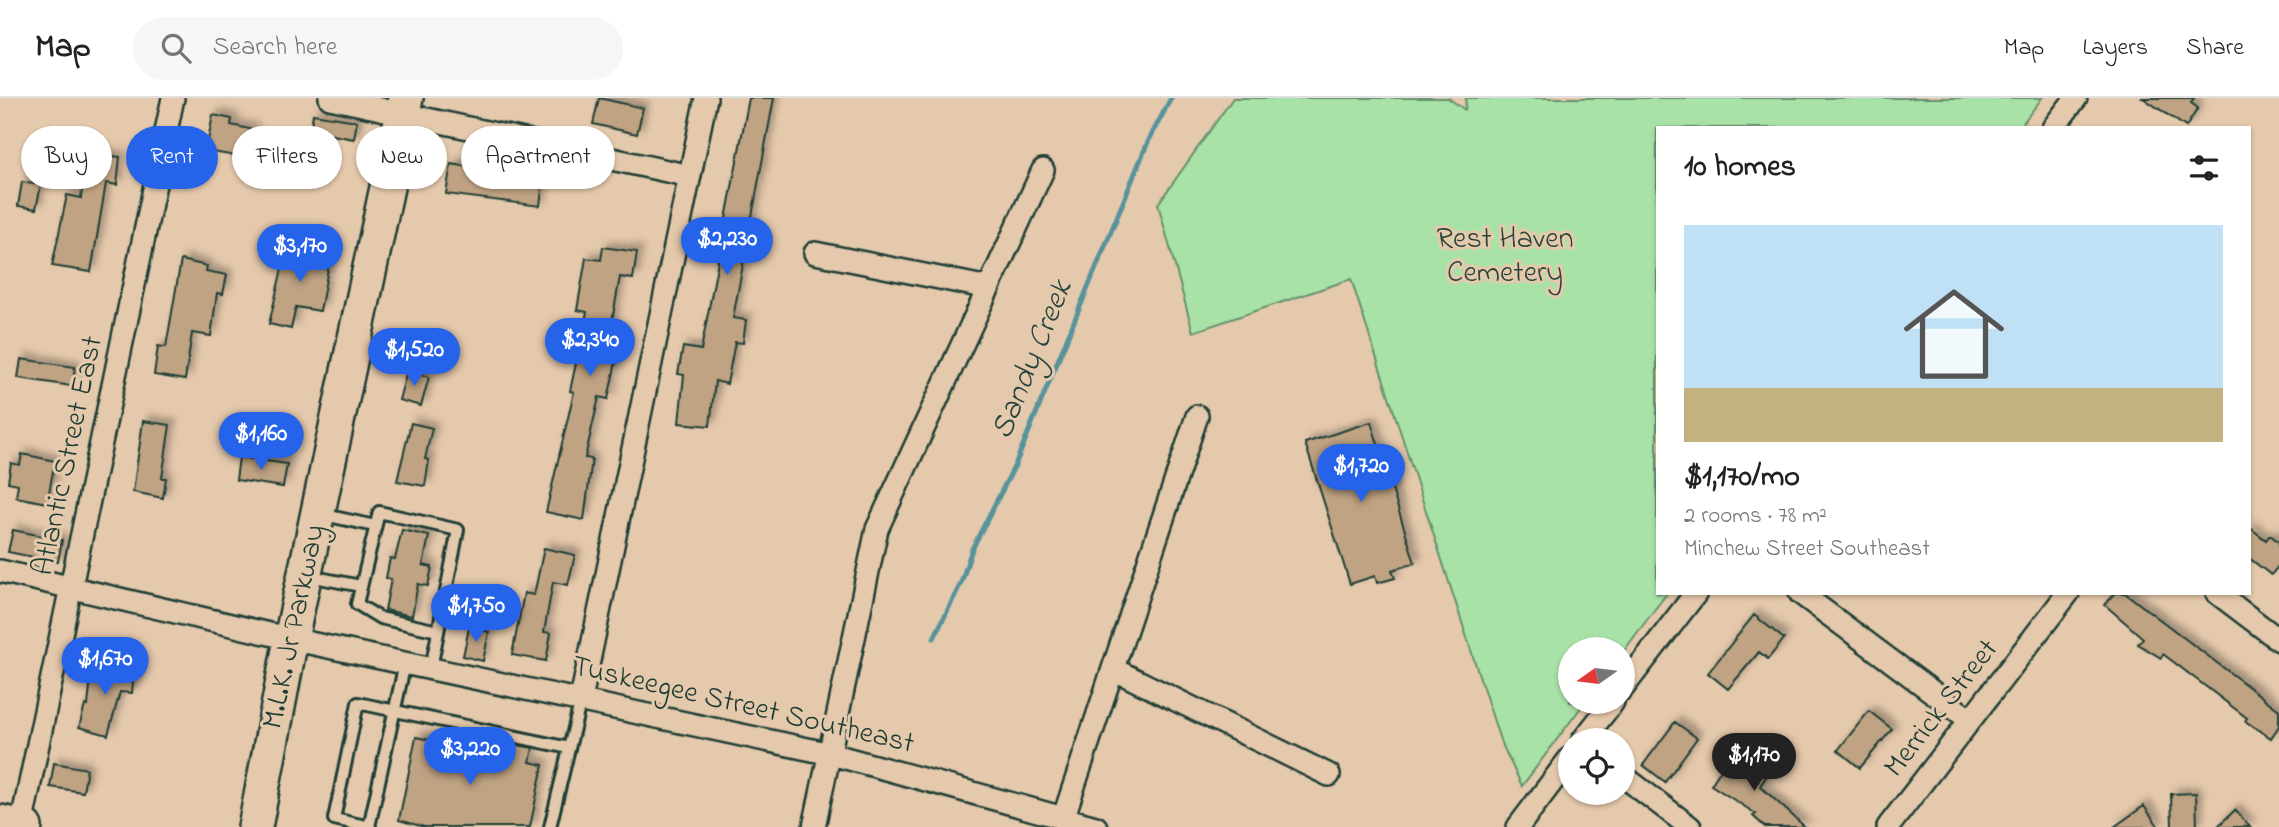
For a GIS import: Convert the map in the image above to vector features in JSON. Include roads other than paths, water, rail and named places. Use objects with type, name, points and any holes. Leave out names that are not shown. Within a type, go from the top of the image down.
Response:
[{"type":"main road","name":"M.L.K. Jr Parkway","points":[[255,827],[291,639],[404,106]]},
{"type":"main road","points":[[0,822],[23,827]]},
{"type":"street","name":"Atlantic Street East","points":[[23,827],[50,680],[73,586],[173,98]]},
{"type":"street","points":[[330,98],[404,106],[690,176]]},
{"type":"street","points":[[581,699],[706,98]]},
{"type":"street","points":[[2055,126],[2076,98]]},
{"type":"street","points":[[814,827],[877,529],[1043,170]]},
{"type":"street","points":[[815,253],[989,288]]},
{"type":"street","points":[[1064,816],[1115,670],[1197,416]]},
{"type":"street","name":"Tuskeegee Street Southeast","points":[[0,571],[291,639],[831,754],[1064,816],[1096,827]]},
{"type":"street","points":[[1635,673],[1694,595]]},
{"type":"street","points":[[1803,595],[1970,720]]},
{"type":"street","name":"Merrick Street","points":[[1888,827],[2066,595]]},
{"type":"street","points":[[2220,595],[2279,640]]},
{"type":"street","points":[[1115,670],[1329,775]]},
{"type":"street","points":[[1592,728],[1604,714]]},
{"type":"street","points":[[1518,827],[1558,774]]},
{"type":"street","points":[[1635,785],[1690,827]]},
{"type":"lane","points":[[431,668],[458,530],[379,512],[357,604],[380,618],[438,631]]},
{"type":"lane","points":[[318,514],[375,526]]},
{"type":"lane","points":[[305,575],[361,586]]},
{"type":"lane","points":[[405,663],[395,711],[369,827],[334,819],[358,703],[395,711],[569,748]]},
{"type":"lane","points":[[550,827],[581,699]]},
{"type":"waterway","name":"Sandy Creek","points":[[934,638],[961,583],[972,549],[1015,465],[1147,144],[1171,98]]},
{"type":"park label","name":"Rest Haven Cemetery","points":[[1505,257]]}]
